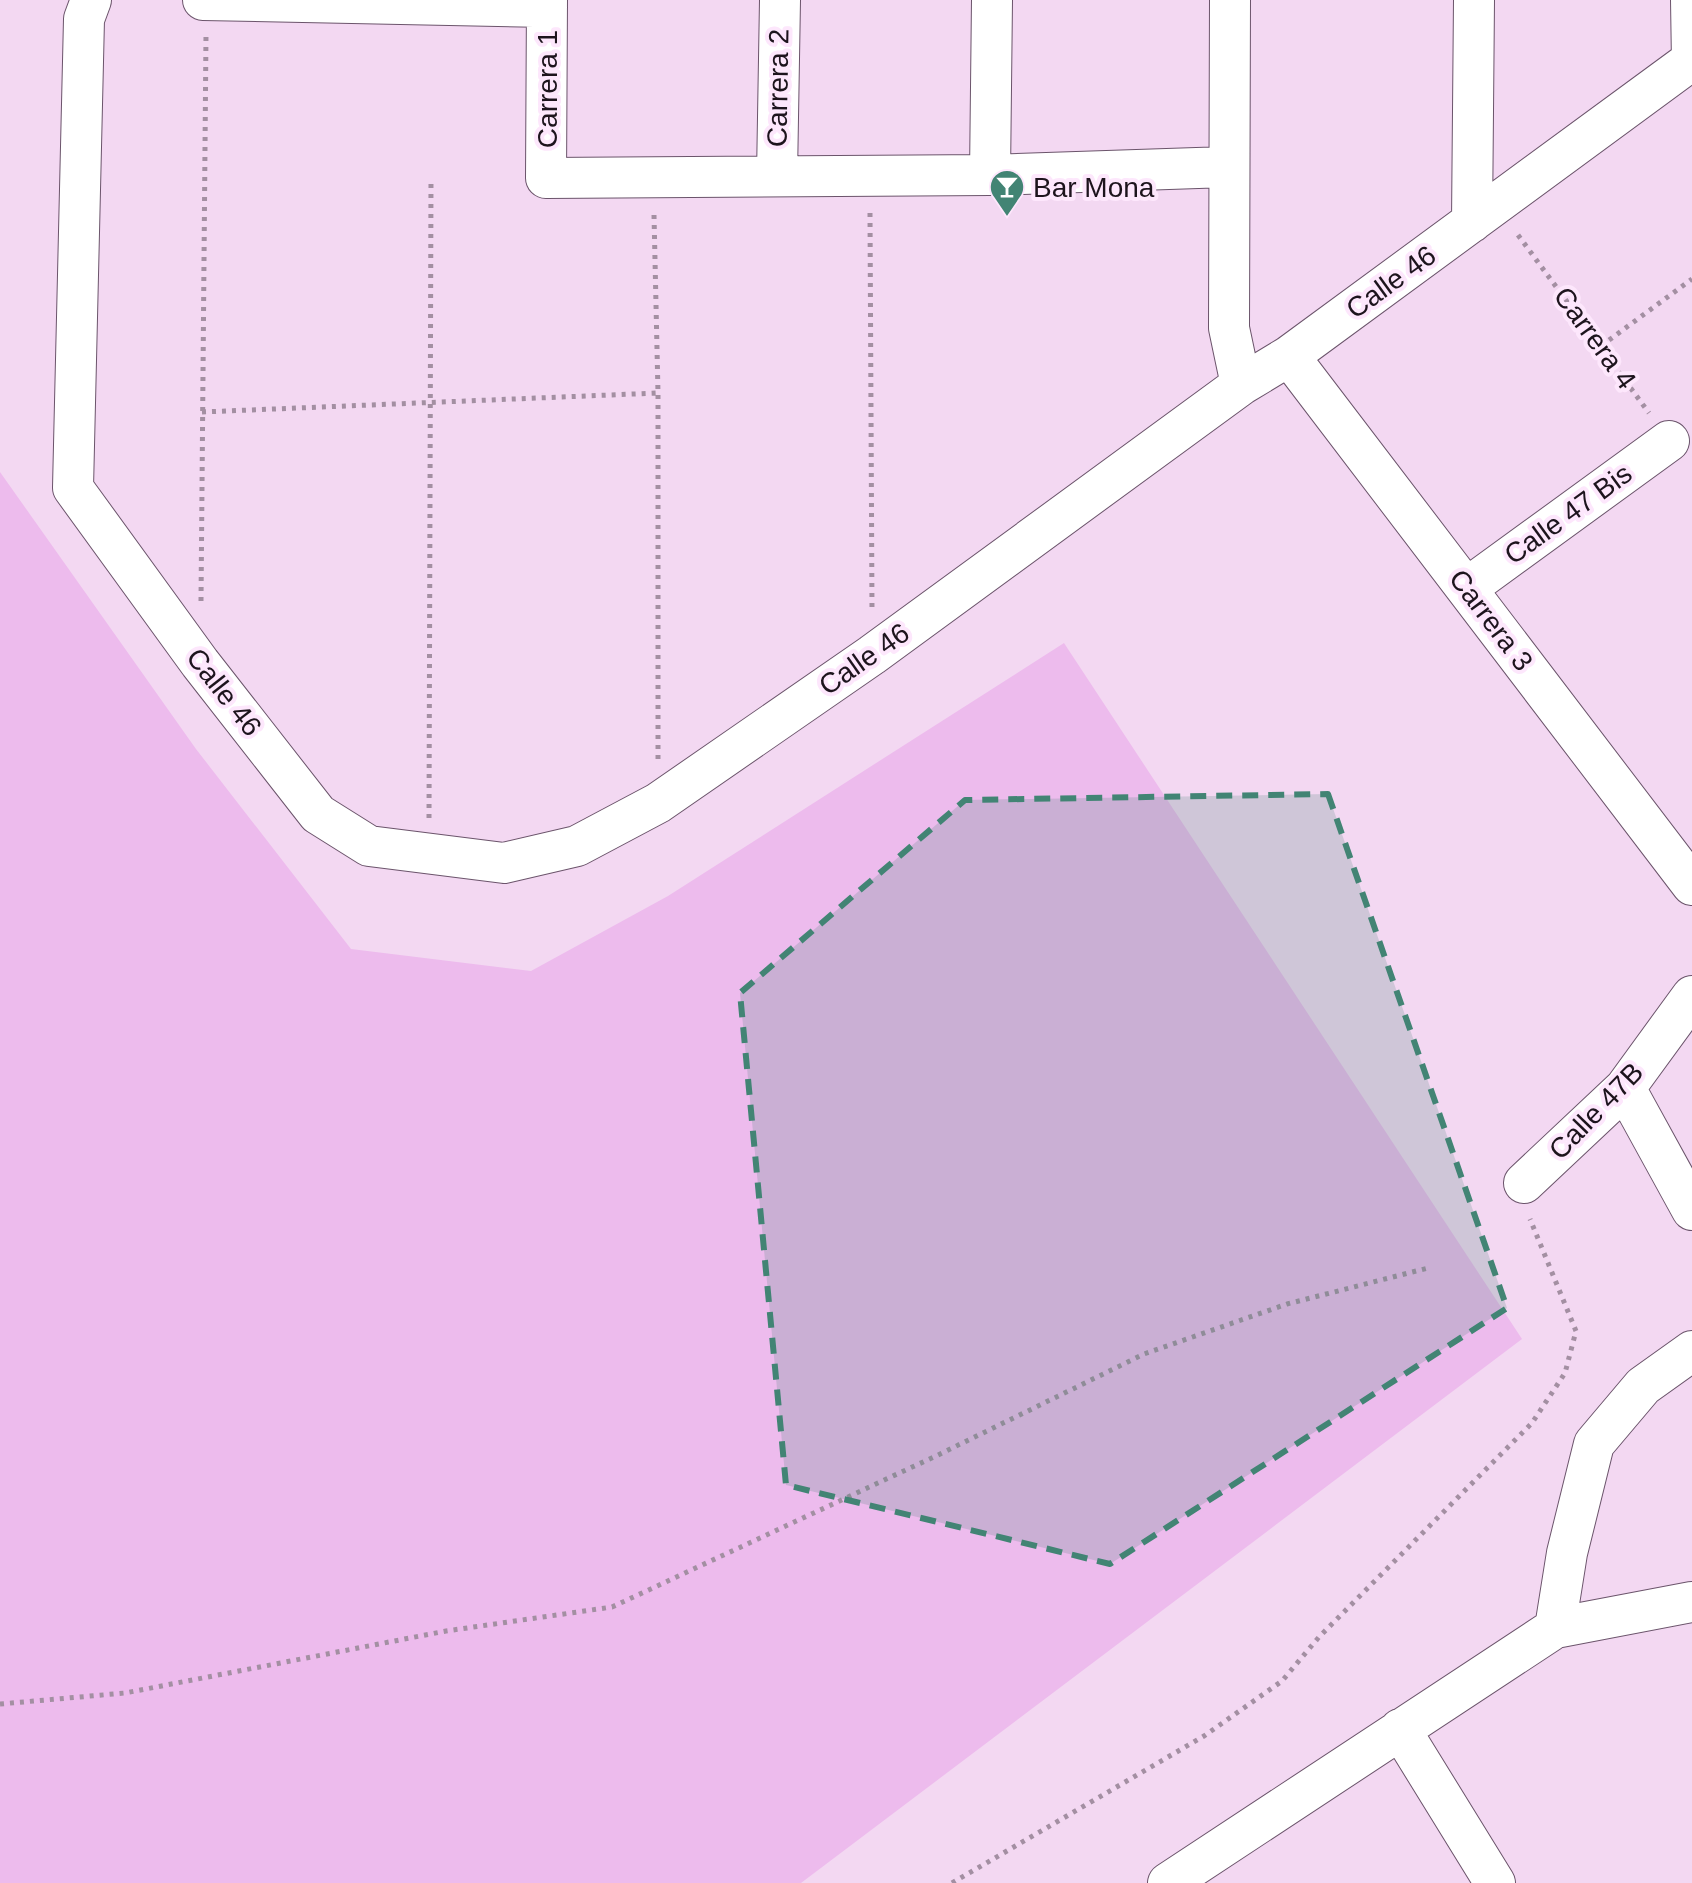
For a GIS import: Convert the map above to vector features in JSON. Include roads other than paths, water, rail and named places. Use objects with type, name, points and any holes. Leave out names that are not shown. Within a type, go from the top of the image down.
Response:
[{"type":"street","name":"Calle 46","points":[[91,0],[84,19],[73,488],[200,663],[318,814],[369,846],[504,863],[577,846],[658,803],[872,655],[1241,385],[1289,356],[1692,61]]},
{"type":"street","name":"Carrera 2","points":[[777,176],[780,0]]},
{"type":"street","points":[[990,175],[992,0]]},
{"type":"street","points":[[1230,0],[1227,167],[1229,328],[1241,385]]},
{"type":"street","points":[[1474,0],[1484,213]]},
{"type":"street","points":[[1691,0],[1692,61]]},
{"type":"street","points":[[204,17],[547,3]]},
{"type":"street","name":"Carrera 1","points":[[547,3],[546,178],[777,176]]},
{"type":"street","points":[[777,176],[990,175],[1227,167]]},
{"type":"street","name":"Carrera 3","points":[[1289,356],[1692,885]]},
{"type":"street","name":"Calle 47 Bis","points":[[1467,588],[1669,441]]},
{"type":"street","name":"Calle 47B","points":[[1524,1183],[1625,1088],[1692,996]]},
{"type":"street","points":[[1625,1088],[1692,1210]]},
{"type":"street","points":[[1555,1628],[1567,1553],[1594,1444],[1643,1386],[1692,1351]]},
{"type":"street","points":[[1168,1883],[1555,1628],[1692,1602]]},
{"type":"street","points":[[1400,1729],[1495,1883]]},
{"type":"place","name":"Bar Mona","points":[[1007,218]]}]
